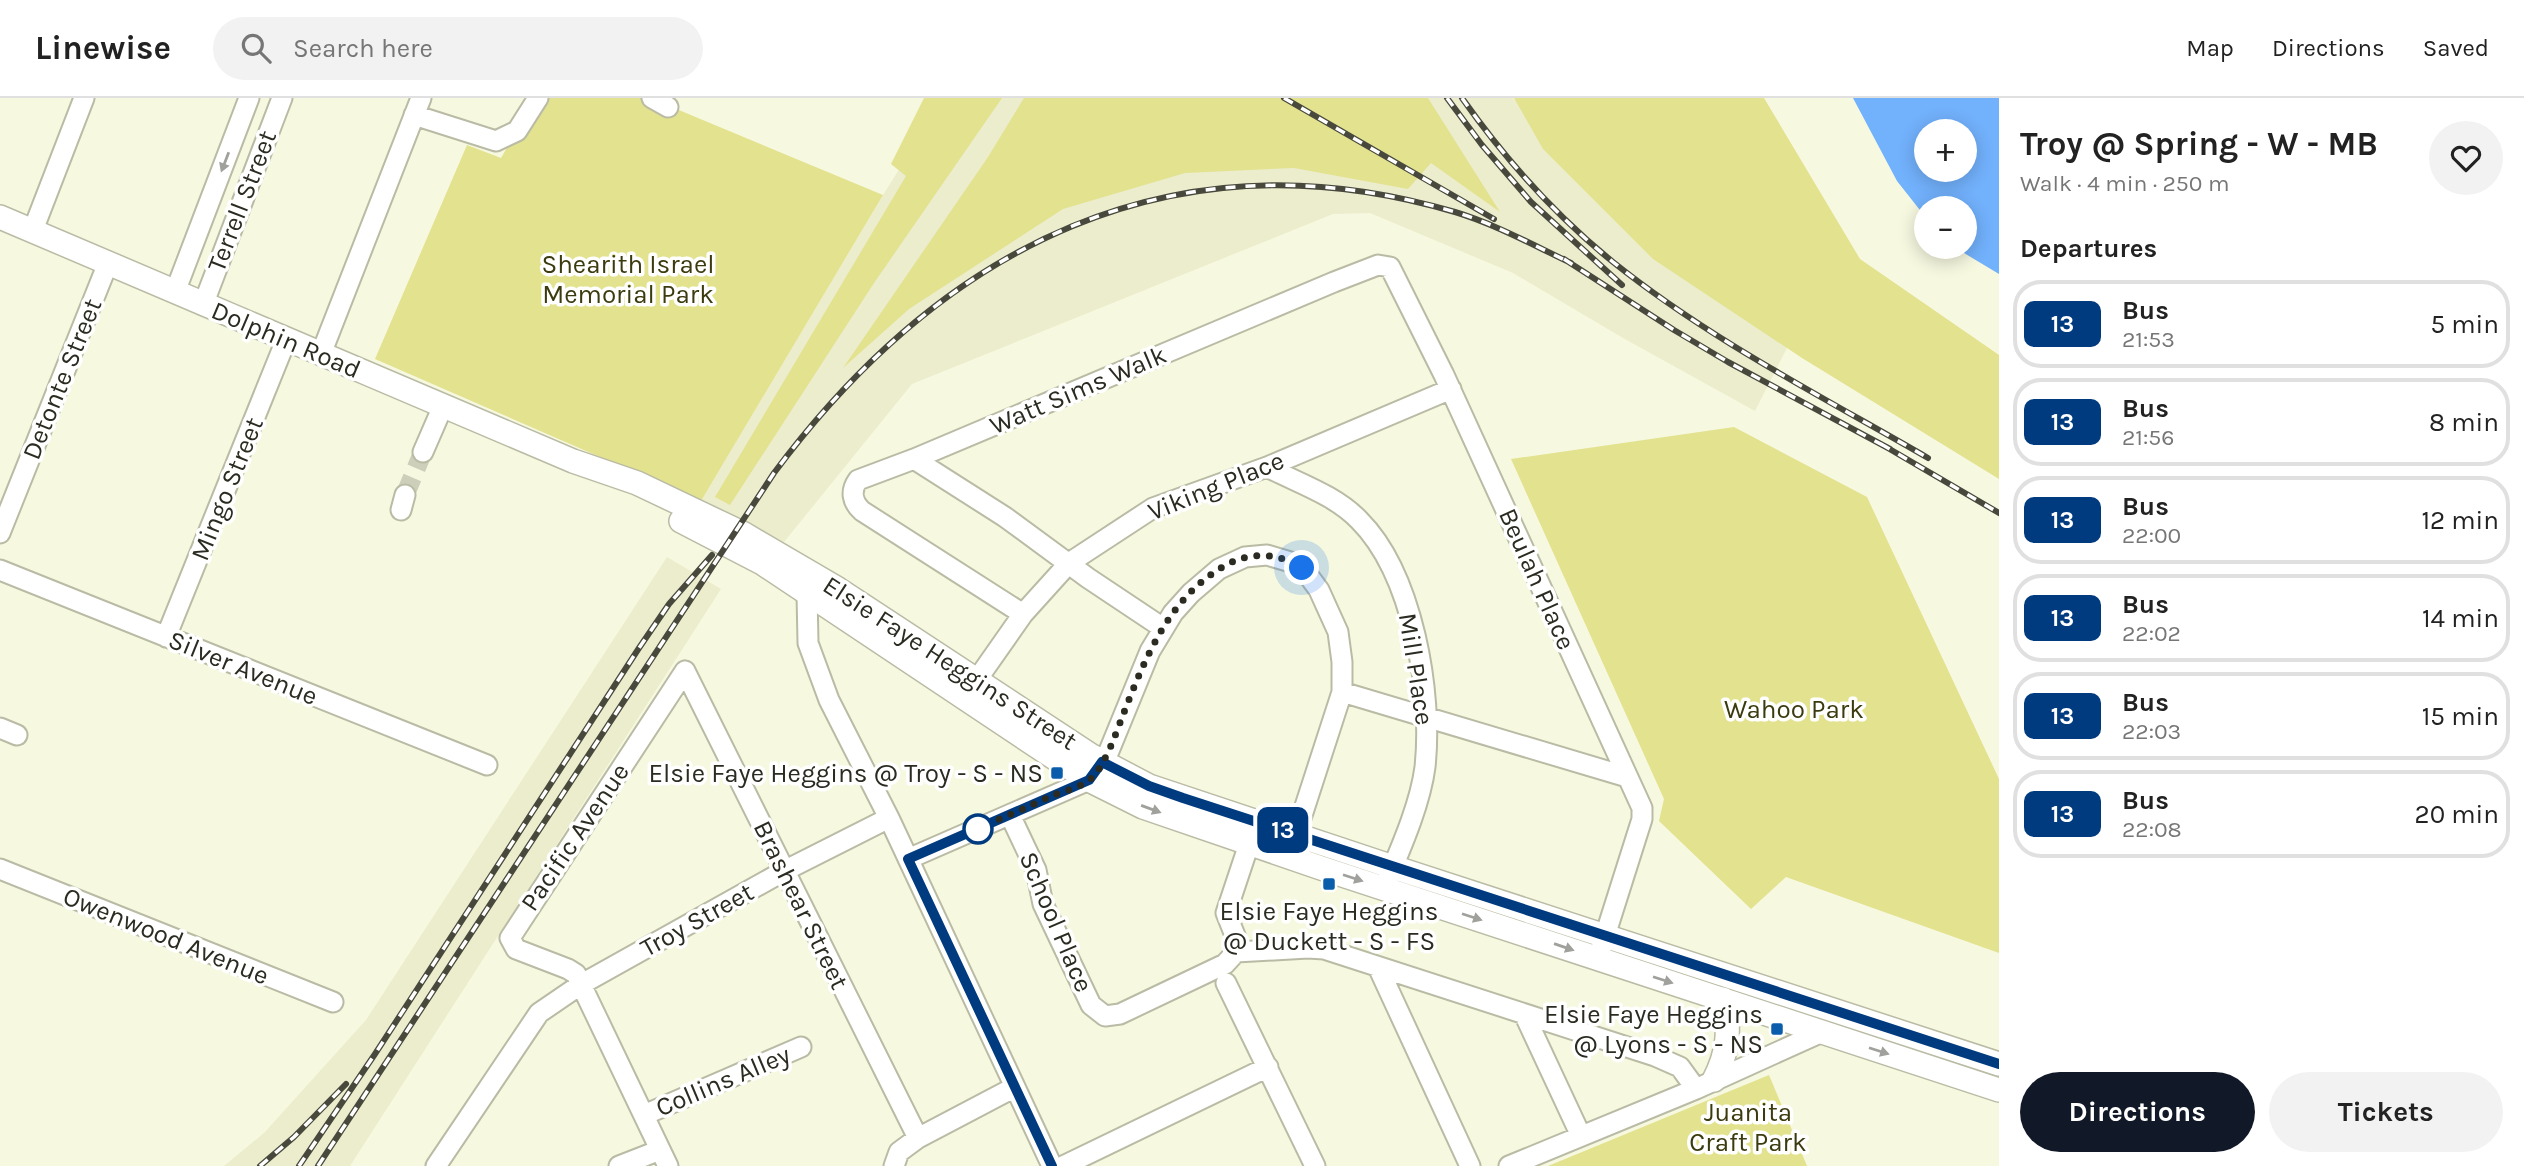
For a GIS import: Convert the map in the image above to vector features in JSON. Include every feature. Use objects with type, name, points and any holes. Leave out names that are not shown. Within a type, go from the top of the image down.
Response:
[{"type":"main road","name":"Dolphin Road","points":[[0,217],[573,461],[637,484],[744,534],[810,583]]},
{"type":"main road","name":"Elsie Faye Heggins Street","points":[[810,583],[1096,771],[1143,807],[1249,844],[1606,936],[1999,1063]]},
{"type":"main road","name":"Elsie Faye Heggins Street","points":[[1096,771],[1296,834],[1388,878],[1598,958],[1822,1032],[1997,1084]]},
{"type":"main road","points":[[1705,1084],[1722,1065],[1729,1029],[1723,999]]},
{"type":"street","points":[[33,230],[84,98]]},
{"type":"street","name":"Terrell Street","points":[[175,292],[249,98]]},
{"type":"street","name":"Terrell Street","points":[[202,304],[282,98]]},
{"type":"street","points":[[321,354],[417,106],[496,141],[517,131],[538,98]]},
{"type":"street","name":"Detonte Street","points":[[0,533],[108,263]]},
{"type":"street","name":"Watt Sims Walk","points":[[1023,614],[856,505],[853,491],[858,480],[1378,265],[1390,268],[1449,385]]},
{"type":"street","name":"Mingo Street","points":[[166,637],[286,340]]},
{"type":"street","name":"Viking Place","points":[[971,688],[1023,614],[1069,563],[1153,508],[1267,467],[1449,385]]},
{"type":"street","name":"Beulah Place","points":[[1449,385],[1642,808],[1642,820],[1598,958]]},
{"type":"street","points":[[423,452],[443,405]]},
{"type":"street","points":[[914,459],[1005,517],[1088,578],[1163,628]]},
{"type":"street","name":"Mill Place","points":[[1267,467],[1341,504],[1374,537],[1388,557],[1413,625],[1427,718],[1424,767],[1420,791],[1388,878]]},
{"type":"street","points":[[908,859],[1010,815],[1096,771],[1109,751],[1150,651],[1163,628],[1191,593],[1219,569],[1245,557],[1267,555],[1294,563],[1308,575],[1329,610],[1338,632],[1342,662],[1342,692],[1296,834]]},
{"type":"street","name":"Silver Avenue","points":[[0,569],[487,765]]},
{"type":"street","points":[[810,583],[808,643],[829,700],[908,859],[1052,1166]]},
{"type":"street","name":"Brashear Street","points":[[685,671],[918,1138]]},
{"type":"street","name":"Pacific Avenue","points":[[580,985],[572,971],[516,948],[511,943],[511,933],[685,671]]},
{"type":"street","points":[[1342,692],[1627,777]]},
{"type":"street","name":"School Place","points":[[1010,815],[1036,870],[1043,904],[1091,1005],[1100,1014],[1110,1017],[1120,1014],[1225,964],[1236,952]]},
{"type":"street","name":"Troy Street","points":[[436,1166],[534,1018],[580,985],[784,871],[888,818]]},
{"type":"street","points":[[1249,844],[1226,913],[1236,938],[1236,952],[1316,948],[1335,952],[1525,1016],[1655,1056],[1680,1067],[1705,1084]]},
{"type":"street","name":"Owenwood Avenue","points":[[0,869],[333,1002]]},
{"type":"street","points":[[1378,967],[1470,1166]]},
{"type":"street","points":[[1226,984],[1315,1166]]},
{"type":"street","points":[[580,985],[664,1158],[619,1166]]},
{"type":"street","points":[[1525,1016],[1581,1136]]},
{"type":"street","points":[[1509,1166],[1822,1032]]},
{"type":"street","name":"Collins Alley","points":[[644,1115],[801,1047]]},
{"type":"street","points":[[1063,1166],[1268,1067]]},
{"type":"street","points":[[894,1166],[899,1152],[918,1138],[1015,1087]]},
{"type":"shaded area","points":[[944,98],[1513,98],[1572,161],[1791,340],[1755,411],[1513,273],[1370,213],[1333,214],[912,384],[784,542],[701,501],[883,195]]},
{"type":"shaded area","points":[[667,557],[721,589],[350,1166],[224,1166],[264,1133],[366,1020]]},
{"type":"green space","name":"Shearith Israel Memorial Park","points":[[536,98],[650,98],[883,195],[701,501],[375,359],[467,145],[501,158]]},
{"type":"green space","points":[[924,98],[1002,98],[874,283],[730,505],[715,497],[906,176],[891,164]]},
{"type":"green space","points":[[1024,98],[1428,98],[1500,212],[1431,163],[1408,189],[1294,168],[1185,173],[1063,209],[909,309],[843,368],[988,157]]},
{"type":"green space","points":[[1514,98],[1764,98],[1860,259],[1999,355],[1999,479],[1802,358],[1653,259],[1543,149]]},
{"type":"green space","name":"Wahoo Park","points":[[1734,427],[1867,497],[1999,779],[1999,953],[1786,877],[1751,909],[1659,821],[1664,799],[1511,459]]},
{"type":"green space","name":"Juanita Craft Park","points":[[1769,1075],[1807,1166],[1548,1166]]},
{"type":"water","points":[[1853,98],[1999,98],[1999,274],[1974,259],[1977,259],[1977,196],[1914,196],[1914,203],[1897,181]]},
{"type":"tunnel","points":[[405,495],[423,452]]},
{"type":"railway","points":[[1284,98],[1494,219]]},
{"type":"railway","points":[[1447,98],[1482,145],[1531,202],[1622,285]]},
{"type":"railway","points":[[1462,98],[1532,185],[1571,225],[1613,262],[1727,342],[1928,458]]},
{"type":"railway","points":[[318,1166],[774,473],[840,393],[912,325],[989,269],[1072,226],[1160,198],[1253,186],[1352,190],[1455,212],[1499,229],[1571,263]]},
{"type":"railway","points":[[1564,259],[1728,362],[1890,449]]},
{"type":"railway","points":[[1881,444],[1999,513]]},
{"type":"railway","points":[[299,1166],[639,648],[669,604],[712,555]]},
{"type":"railway","points":[[260,1166],[294,1137],[346,1084]]},
{"type":"bus line","name":"13","points":[[1052,1166],[908,859],[1089,780],[1102,762],[1149,786],[1183,798],[1999,1064]]},
{"type":"place","name":"Elsie Faye Heggins @ Troy - S - NS","points":[[1057,773]]},
{"type":"place","name":"Elsie Faye Heggins @ Duckett - S - FS","points":[[1329,884]]},
{"type":"place","name":"Elsie Faye Heggins @ Lyons - S - NS","points":[[1777,1029]]},
{"type":"route","points":[[978,829],[971,831],[1089,780],[1109,751],[1134,687],[1163,628],[1173,613],[1206,578],[1245,557],[1267,555],[1302,568]]}]
